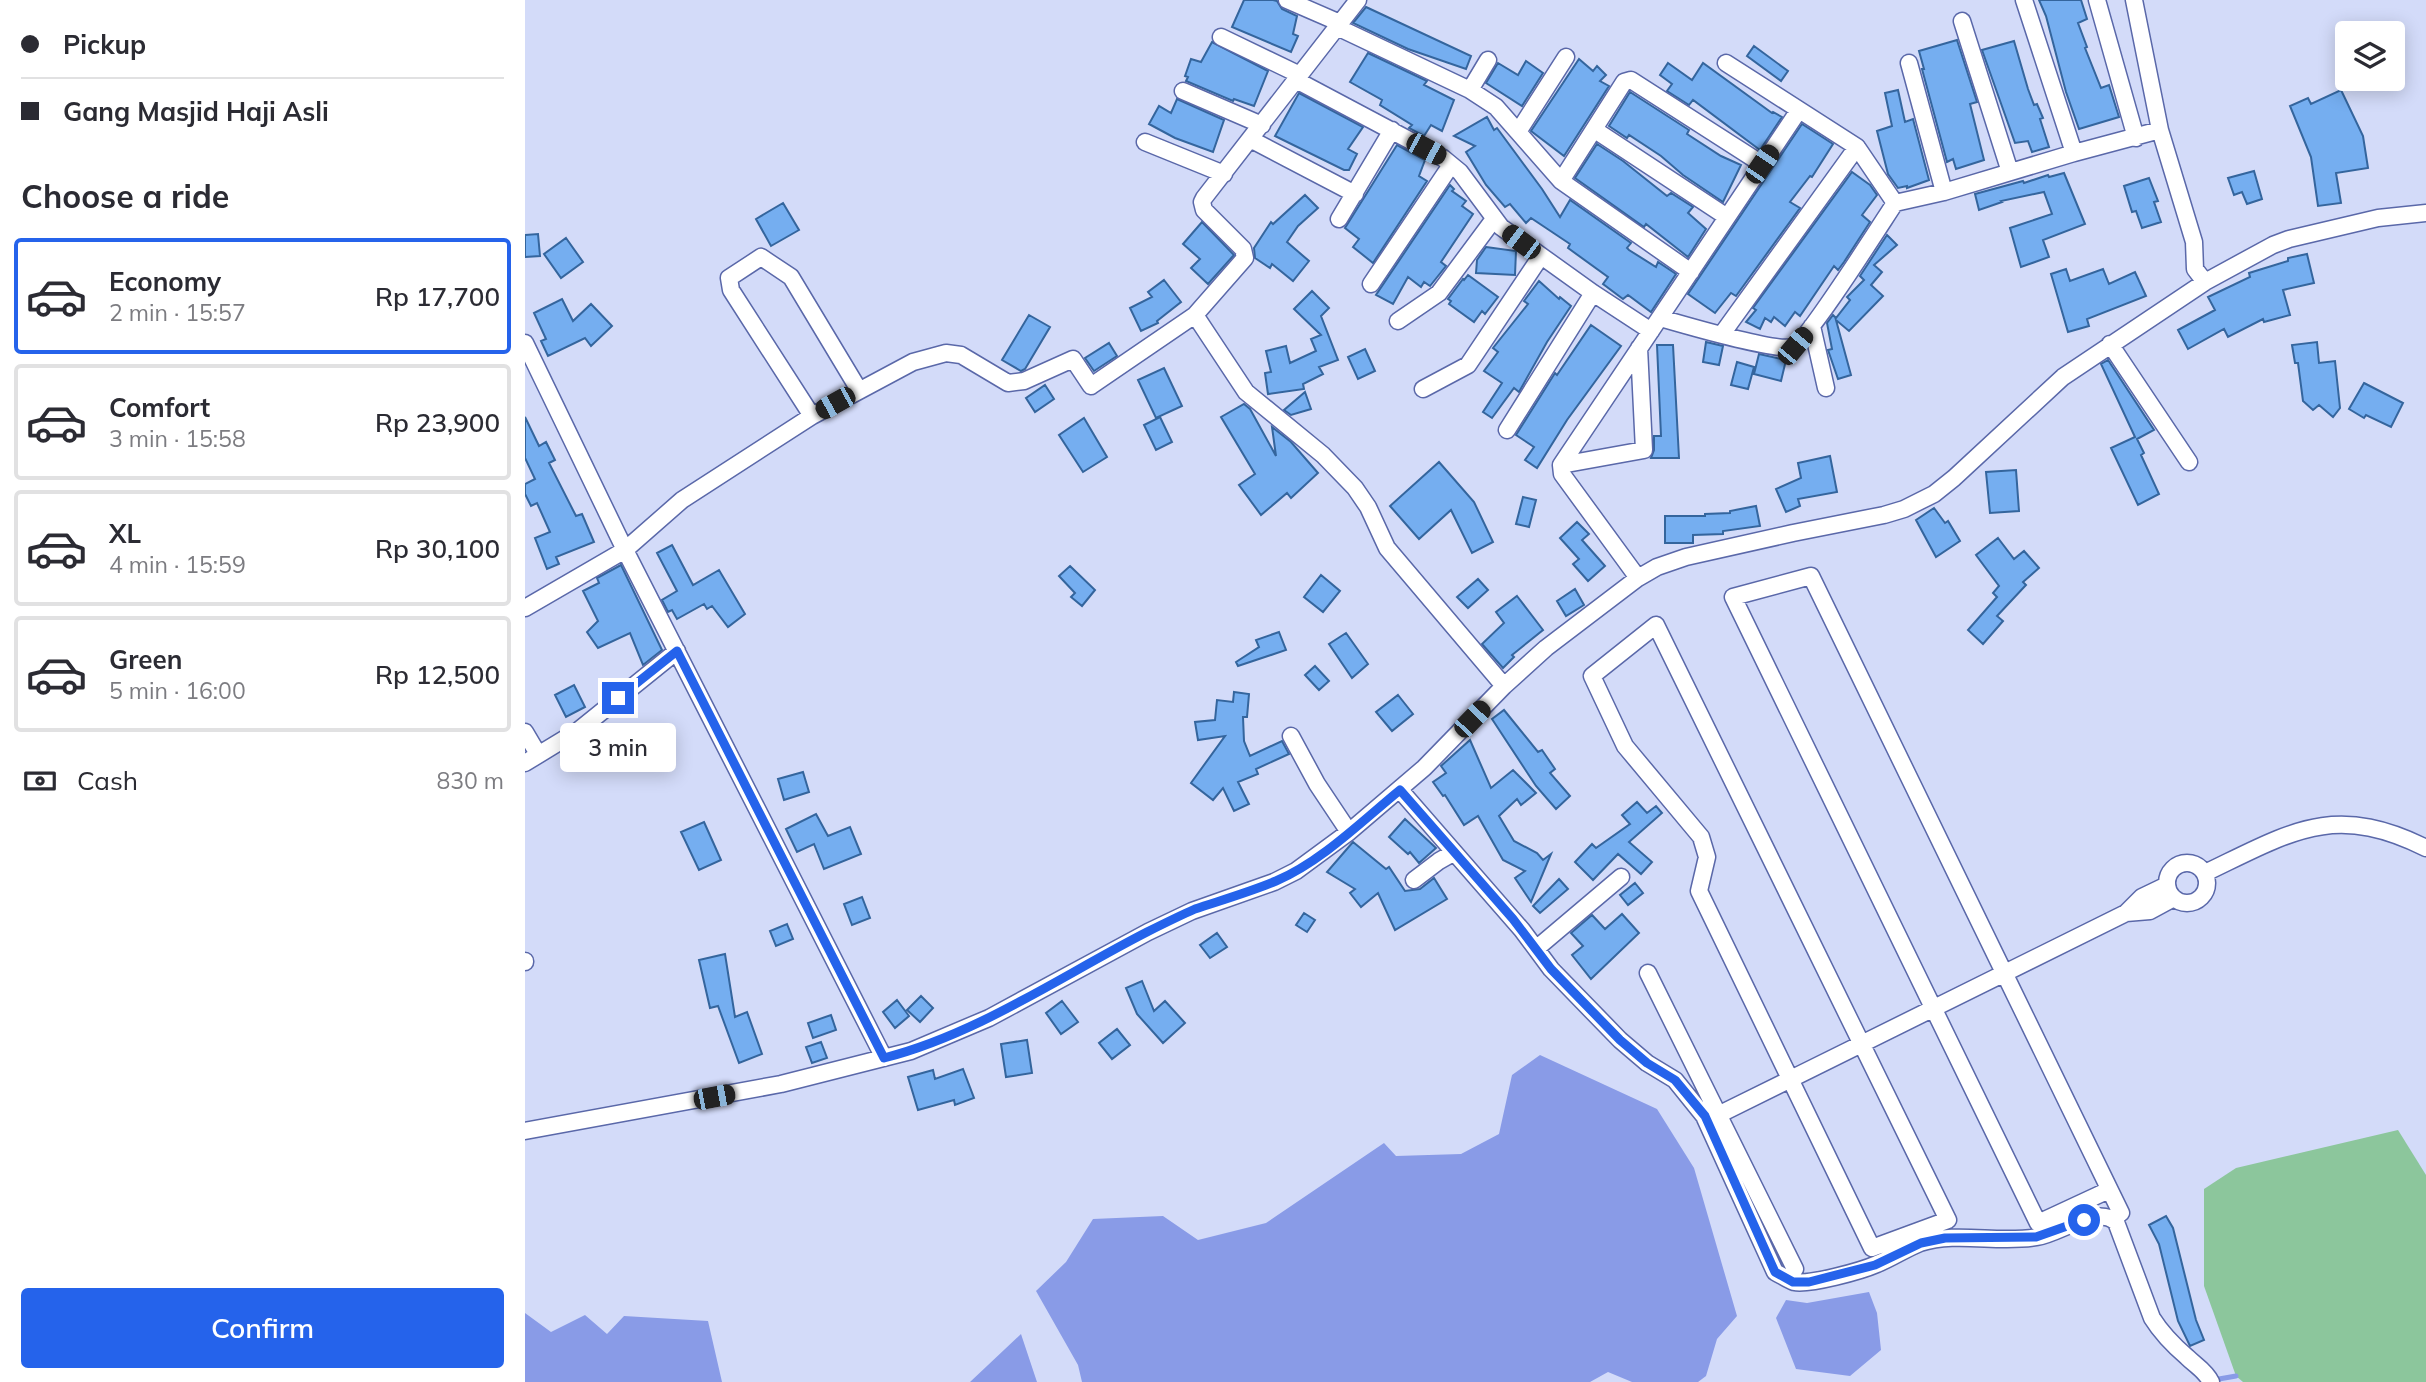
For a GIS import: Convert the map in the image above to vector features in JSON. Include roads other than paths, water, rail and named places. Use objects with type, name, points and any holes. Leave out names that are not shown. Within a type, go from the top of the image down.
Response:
[{"type":"street","points":[[1287,0],[1470,90],[1496,107],[1561,181],[1691,272]]},
{"type":"street","points":[[525,608],[625,550],[682,500],[812,416],[913,362],[946,353],[961,355],[1008,383],[1024,381],[1073,359],[1091,386],[1195,315],[1245,258],[1243,249],[1203,206],[1204,198],[1358,0]]},
{"type":"street","points":[[2024,0],[2074,153]]},
{"type":"street","points":[[2097,0],[2136,138]]},
{"type":"street","points":[[2134,0],[2160,130],[2194,242],[2195,269],[2205,282]]},
{"type":"street","points":[[1962,21],[2010,172]]},
{"type":"street","points":[[1221,37],[1451,165],[1460,172],[1494,219],[1593,293],[1656,324],[1722,334],[1786,348],[1795,346],[1812,326],[1895,203],[1944,192],[2160,130]]},
{"type":"street","points":[[1518,132],[1566,57]]},
{"type":"street","points":[[1470,90],[1488,60]]},
{"type":"street","points":[[1726,63],[1857,147],[1895,203]]},
{"type":"street","points":[[1909,63],[1944,192]]},
{"type":"street","points":[[1561,181],[1625,82],[1631,80],[1762,164]]},
{"type":"street","points":[[1183,91],[1262,125]]},
{"type":"street","points":[[1638,578],[1562,474],[1561,466],[1799,110]]},
{"type":"street","points":[[1339,219],[1392,130]]},
{"type":"street","points":[[1595,130],[1727,217]]},
{"type":"street","points":[[1250,139],[1355,194]]},
{"type":"street","points":[[1145,142],[1224,174]]},
{"type":"street","points":[[1722,334],[1857,147]]},
{"type":"street","points":[[1371,284],[1451,165]]},
{"type":"street","points":[[525,1131],[781,1084],[911,1051],[989,1018],[1192,911],[1274,882],[1296,871],[1400,790],[1546,648],[1638,578],[1657,567],[1686,557],[1884,515],[1924,499],[1954,478],[2046,390],[2205,282],[2273,245],[2300,236],[2378,218],[2426,213]]},
{"type":"street","points":[[1398,321],[1439,293],[1494,219]]},
{"type":"street","points":[[1423,389],[1468,365],[1541,256]]},
{"type":"street","points":[[812,416],[731,290],[729,278],[761,257],[792,277],[859,390]]},
{"type":"street","points":[[1507,430],[1593,293]]},
{"type":"street","points":[[1195,315],[1246,393],[1323,455],[1355,488],[1368,507],[1387,548],[1504,686]]},
{"type":"street","points":[[1812,326],[1826,388]]},
{"type":"street","points":[[525,343],[625,550],[884,1058]]},
{"type":"street","points":[[2110,344],[2189,462]]},
{"type":"street","points":[[1561,466],[1644,450],[1639,348]]},
{"type":"street","points":[[2109,1190],[2038,1223],[1733,597],[1811,576],[2121,1213]]},
{"type":"street","points":[[1657,625],[1948,1220],[1872,1248],[1790,1079],[1699,891],[1707,857],[1702,837],[1625,746],[1592,676],[1657,625]]},
{"type":"street","points":[[525,732],[532,758],[579,730],[677,651]]},
{"type":"street","points":[[1291,736],[1317,784],[1349,832]]},
{"type":"street","points":[[1400,790],[1537,948],[1551,969],[1620,1040],[1647,1063],[1675,1080],[1705,1116],[1775,1272],[1793,1282],[1809,1282],[1875,1265],[1921,1243],[1945,1238],[2036,1237],[2093,1216],[2103,1215],[2116,1222],[2152,1318],[2160,1332],[2209,1379]]},
{"type":"street","points":[[2205,873],[2280,837],[2307,828],[2336,824],[2369,826],[2403,836],[2426,848]]},
{"type":"street","points":[[1414,880],[1439,860],[1453,853]]},
{"type":"street","points":[[1718,1115],[2126,913],[2150,911],[2170,891],[2170,871],[2177,865],[2185,862],[2197,865],[2205,873],[2208,884],[2204,895],[2195,902],[2184,903],[2170,891]]},
{"type":"street","points":[[1537,948],[1621,877]]},
{"type":"street","points":[[1648,973],[1795,1269]]},
{"type":"water","points":[[1540,1055],[1657,1109],[1694,1168],[1737,1316],[1717,1339],[1706,1376],[1698,1382],[1632,1382],[1608,1372],[1590,1382],[1082,1382],[1078,1365],[1036,1291],[1066,1262],[1093,1219],[1163,1216],[1198,1240],[1266,1223],[1384,1143],[1396,1156],[1461,1154],[1499,1134],[1512,1075]]},
{"type":"water","points":[[1869,1292],[1877,1313],[1881,1350],[1850,1376],[1796,1369],[1776,1318],[1786,1300],[1807,1303]]},
{"type":"water","points":[[525,1313],[551,1332],[585,1315],[607,1334],[624,1316],[708,1321],[722,1382],[525,1382]]},
{"type":"water","points":[[1021,1334],[1037,1382],[970,1382]]},
{"type":"waterway","points":[[2214,1382],[2236,1376]]}]
